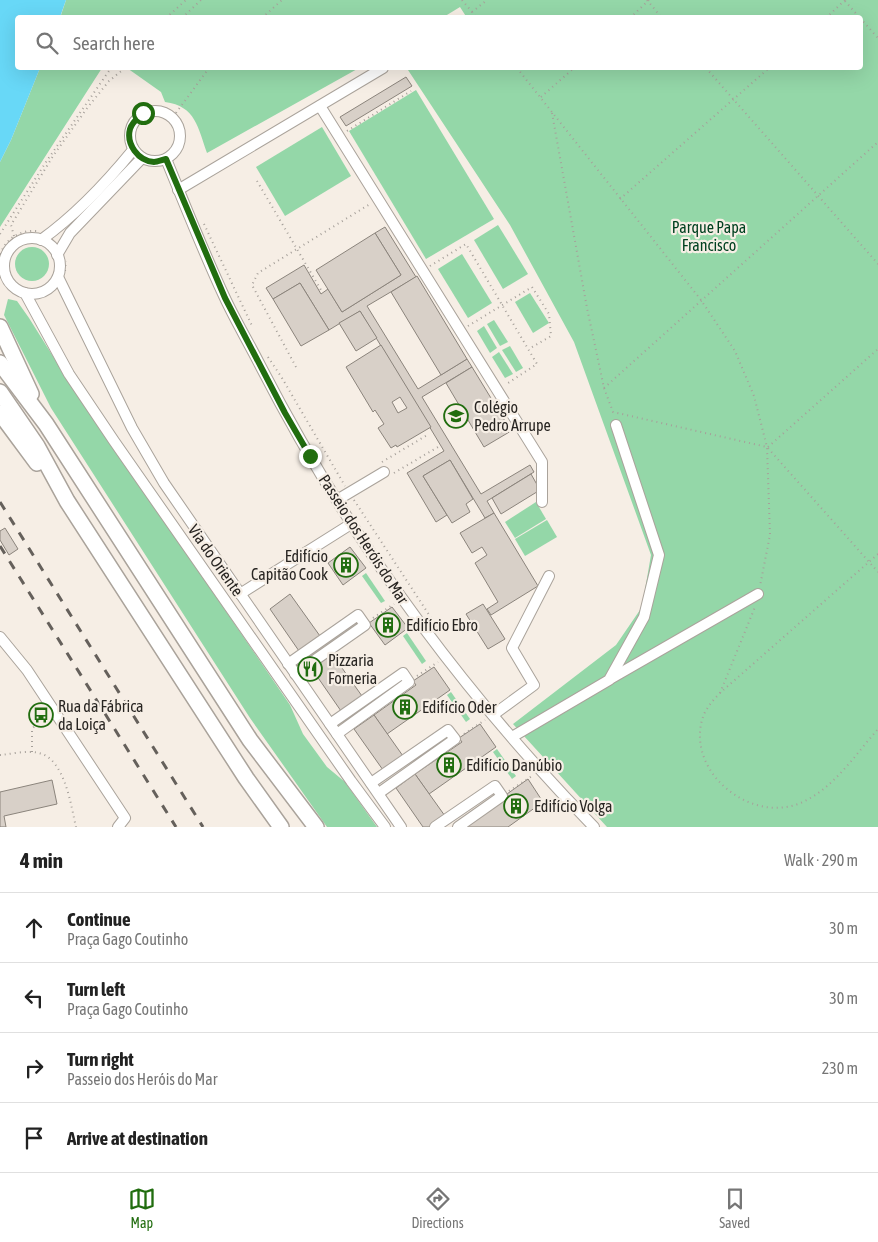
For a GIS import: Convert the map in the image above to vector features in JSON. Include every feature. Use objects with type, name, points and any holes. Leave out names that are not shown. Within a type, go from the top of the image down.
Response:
[{"type":"highway","points":[[0,327],[46,424]]},
{"type":"highway","points":[[0,362],[46,424],[250,740],[316,827]]},
{"type":"highway","points":[[0,392],[37,446],[67,501],[246,778],[281,827]]},
{"type":"highway","points":[[0,414],[67,501]]},
{"type":"highway","points":[[278,776],[304,827]]},
{"type":"highway","points":[[246,778],[270,827]]},
{"type":"street","points":[[178,190],[380,70]]},
{"type":"street","points":[[320,106],[542,462],[542,502]]},
{"type":"street","points":[[153,110],[163,111],[172,117],[180,130],[179,145],[174,153],[166,159],[154,162],[142,158],[133,150],[130,130],[135,120],[143,113],[153,110]]},
{"type":"street","points":[[133,150],[118,169],[69,218],[45,237],[23,240],[3,250],[6,254],[1,272],[15,289],[26,296],[44,291],[59,279],[59,251],[70,234],[142,158]]},
{"type":"street","name":"Passeio dos Heróis do Mar","points":[[166,159],[225,298],[285,413],[351,524],[402,598],[493,715],[540,770],[594,827]]},
{"type":"street","points":[[45,237],[51,246],[59,251]]},
{"type":"street","name":"Via do Oriente","points":[[59,279],[141,444],[174,499],[401,827]]},
{"type":"street","name":"Via do Oriente","points":[[26,296],[69,374],[114,441],[385,827]]},
{"type":"street","points":[[609,680],[644,617],[659,555],[616,425]]},
{"type":"street","points":[[337,500],[383,471]]},
{"type":"street","points":[[240,594],[351,524]]},
{"type":"street","points":[[493,715],[534,685],[512,648],[549,576]]},
{"type":"street","points":[[212,580],[240,594]]},
{"type":"street","points":[[240,594],[245,629]]},
{"type":"street","points":[[512,737],[758,594]]},
{"type":"street","points":[[288,664],[358,615],[365,625],[295,674]]},
{"type":"street","points":[[0,638],[26,670],[125,818],[118,827]]},
{"type":"street","points":[[330,724],[403,673],[409,682],[337,734]]},
{"type":"street","points":[[371,783],[448,730],[455,739],[379,793]]},
{"type":"street","points":[[435,827],[495,786],[502,796],[458,827]]},
{"type":"path","points":[[169,15],[186,0]]},
{"type":"path","points":[[185,15],[201,0]]},
{"type":"path","points":[[265,15],[282,0]]},
{"type":"path","points":[[462,0],[474,15]]},
{"type":"path","points":[[472,12],[487,0]]},
{"type":"path","points":[[633,15],[648,0],[660,15]]},
{"type":"path","points":[[829,15],[845,0],[858,15]]},
{"type":"path","points":[[863,21],[878,38]]},
{"type":"path","points":[[0,234],[46,162],[110,70]]},
{"type":"path","points":[[14,236],[11,225],[53,156],[109,81],[123,70]]},
{"type":"path","points":[[172,117],[207,70]]},
{"type":"path","points":[[519,70],[701,300],[735,351],[754,396],[767,447],[770,535],[756,606],[720,693]]},
{"type":"path","points":[[541,97],[572,70]]},
{"type":"path","points":[[708,70],[878,264]]},
{"type":"path","points":[[620,199],[767,70]]},
{"type":"path","points":[[339,136],[411,91]]},
{"type":"path","points":[[552,113],[587,308],[604,388],[613,412],[767,447],[878,572]]},
{"type":"path","points":[[604,388],[878,142]]},
{"type":"path","points":[[257,181],[321,290]]},
{"type":"path","points":[[296,367],[252,285],[258,273],[378,199]]},
{"type":"path","points":[[203,222],[253,330]]},
{"type":"path","points":[[3,250],[7,241],[14,236],[29,231],[37,231],[45,237]]},
{"type":"path","points":[[422,271],[466,244],[537,364],[497,390]]},
{"type":"path","points":[[1,272],[6,286],[12,292],[26,296],[42,297],[48,294],[65,272],[66,258],[59,251]]},
{"type":"path","points":[[460,331],[532,287],[549,314],[551,336],[529,349]]},
{"type":"path","points":[[767,447],[878,349]]},
{"type":"path","points":[[264,351],[349,493],[441,632]]},
{"type":"path","points":[[383,471],[429,434]]},
{"type":"path","points":[[383,471],[438,447]]},
{"type":"path","points":[[878,554],[720,693],[704,714],[701,732],[703,752],[712,770],[725,788],[734,796],[759,806],[787,807],[808,799],[834,778],[878,729]]},
{"type":"path","points":[[365,625],[402,598]]},
{"type":"path","points":[[409,682],[446,656]]},
{"type":"path","points":[[32,752],[32,729],[42,716],[52,709]]},
{"type":"path","points":[[455,739],[493,715]]},
{"type":"path","points":[[0,755],[32,752],[41,753],[51,759],[65,781],[76,827]]},
{"type":"path","points":[[502,796],[540,770]]},
{"type":"green space","name":"Parque Papa Francisco","points":[[66,0],[878,0],[878,827],[607,827],[513,724],[616,645],[642,607],[651,555],[574,342],[510,225],[408,70],[863,70],[863,15],[465,15],[460,7],[447,15],[61,15]]},
{"type":"green space","points":[[39,70],[101,70],[0,227],[0,162]]},
{"type":"green space","points":[[130,70],[355,70],[207,153],[198,127],[190,113],[175,104],[165,102],[161,92]]},
{"type":"green space","points":[[416,90],[494,219],[426,259],[349,131]]},
{"type":"green space","points":[[322,127],[351,176],[285,216],[256,167]]},
{"type":"green space","points":[[498,225],[528,274],[503,289],[474,240]]},
{"type":"green space","points":[[32,247],[39,248],[44,252],[48,257],[48,271],[44,276],[39,280],[32,281],[25,280],[20,276],[16,271],[15,264],[16,257],[20,252],[25,248]]},
{"type":"green space","points":[[462,254],[492,303],[468,318],[438,269]]},
{"type":"green space","points":[[530,293],[549,323],[533,333],[515,302]]},
{"type":"green space","points":[[8,299],[17,301],[29,318],[66,377],[290,705],[303,734],[327,767],[345,782],[377,827],[327,827],[250,718],[51,408],[4,315]]},
{"type":"green space","points":[[494,320],[508,342],[500,346],[487,324]]},
{"type":"green space","points":[[484,326],[497,348],[490,353],[477,331]]},
{"type":"green space","points":[[510,346],[523,368],[516,372],[502,350]]},
{"type":"green space","points":[[499,352],[513,374],[505,378],[492,357]]},
{"type":"green space","points":[[536,502],[546,519],[515,538],[505,522]]},
{"type":"green space","points":[[547,520],[557,537],[525,556],[515,539]]},
{"type":"green space","points":[[366,573],[385,601],[381,603],[362,576]]},
{"type":"green space","points":[[407,633],[426,661],[422,664],[403,636]]},
{"type":"green space","points":[[451,692],[470,719],[466,722],[447,695]]},
{"type":"green space","points":[[497,749],[516,776],[512,779],[493,752]]},
{"type":"water","points":[[0,0],[66,0],[61,15],[15,15],[15,70],[39,70],[0,162]]},
{"type":"building","points":[[406,77],[412,86],[346,126],[340,117]]},
{"type":"building","points":[[385,227],[416,277],[367,306],[418,389],[467,359],[472,367],[422,397],[481,494],[530,465],[534,472],[487,501],[494,513],[485,518],[450,460],[423,476],[447,515],[436,522],[407,473],[444,451],[360,311],[329,330],[300,283],[273,299],[266,288],[304,265],[321,294],[328,289],[342,312],[401,275],[375,233]]},
{"type":"building","points":[[375,233],[401,275],[342,312],[316,270]]},
{"type":"building","points":[[417,276],[467,359],[441,375],[391,292]]},
{"type":"building","points":[[300,283],[329,330],[301,346],[273,299]]},
{"type":"building","points":[[360,311],[377,338],[356,351],[339,323]]},
{"type":"building","points":[[381,345],[431,427],[397,447],[396,445],[391,448],[378,428],[384,424],[375,410],[373,412],[346,367]],"holes":[[[400,397],[407,408],[398,413],[392,402]]]},
{"type":"building","points":[[472,367],[511,431],[484,447],[446,383]]},
{"type":"building","points":[[450,460],[473,499],[466,504],[470,512],[452,523],[423,476]]},
{"type":"building","points":[[531,474],[540,490],[501,514],[492,498]]},
{"type":"building","points":[[494,513],[538,586],[491,615],[487,609],[498,602],[475,563],[487,555],[482,547],[472,553],[460,533]]},
{"type":"building","points":[[5,528],[18,549],[9,555],[0,540],[0,531]]},
{"type":"building","name":"Edifício Capitão Cook","points":[[350,547],[366,568],[343,585],[328,563]]},
{"type":"building","points":[[290,594],[320,636],[299,651],[270,609]]},
{"type":"building","points":[[483,604],[505,639],[488,649],[466,614]]},
{"type":"building","name":"Edifício Ebro","points":[[392,607],[408,628],[385,645],[369,623]]},
{"type":"building","points":[[332,654],[362,696],[341,711],[312,669]]},
{"type":"building","name":"Edifício Oder","points":[[434,667],[450,690],[387,734],[374,715],[416,685],[413,681]]},
{"type":"building","points":[[374,715],[403,756],[383,770],[354,729]]},
{"type":"building","name":"Edifício Danúbio","points":[[480,724],[496,747],[429,794],[415,774],[462,742],[459,738]]},
{"type":"building","points":[[415,774],[445,816],[429,827],[423,827],[396,788]]},
{"type":"building","name":"Edifício Volga","points":[[528,779],[543,802],[508,827],[466,827],[509,797],[507,794]]},
{"type":"building","points":[[52,780],[57,804],[4,816],[6,827],[0,827],[0,792]]},
{"type":"railway","points":[[0,502],[203,827]]},
{"type":"railway","points":[[0,546],[176,827]]},
{"type":"place","name":"Colégio Pedro Arrupe","points":[[456,416]]},
{"type":"place","name":"Edifício Capitão Cook","points":[[346,565]]},
{"type":"place","name":"Edifício Ebro","points":[[388,625]]},
{"type":"place","name":"Pizzaria Forneria","points":[[310,669]]},
{"type":"place","name":"Edifício Oder","points":[[405,707]]},
{"type":"place","name":"Rua da Fábrica da Loiça","points":[[41,715]]},
{"type":"place","name":"Edifício Danúbio","points":[[449,765]]},
{"type":"place","name":"Edifício Volga","points":[[516,806]]},
{"type":"route","points":[[143,113],[135,120],[130,130],[133,150],[142,158],[154,162],[166,159],[225,298],[285,413],[310,456]]}]
